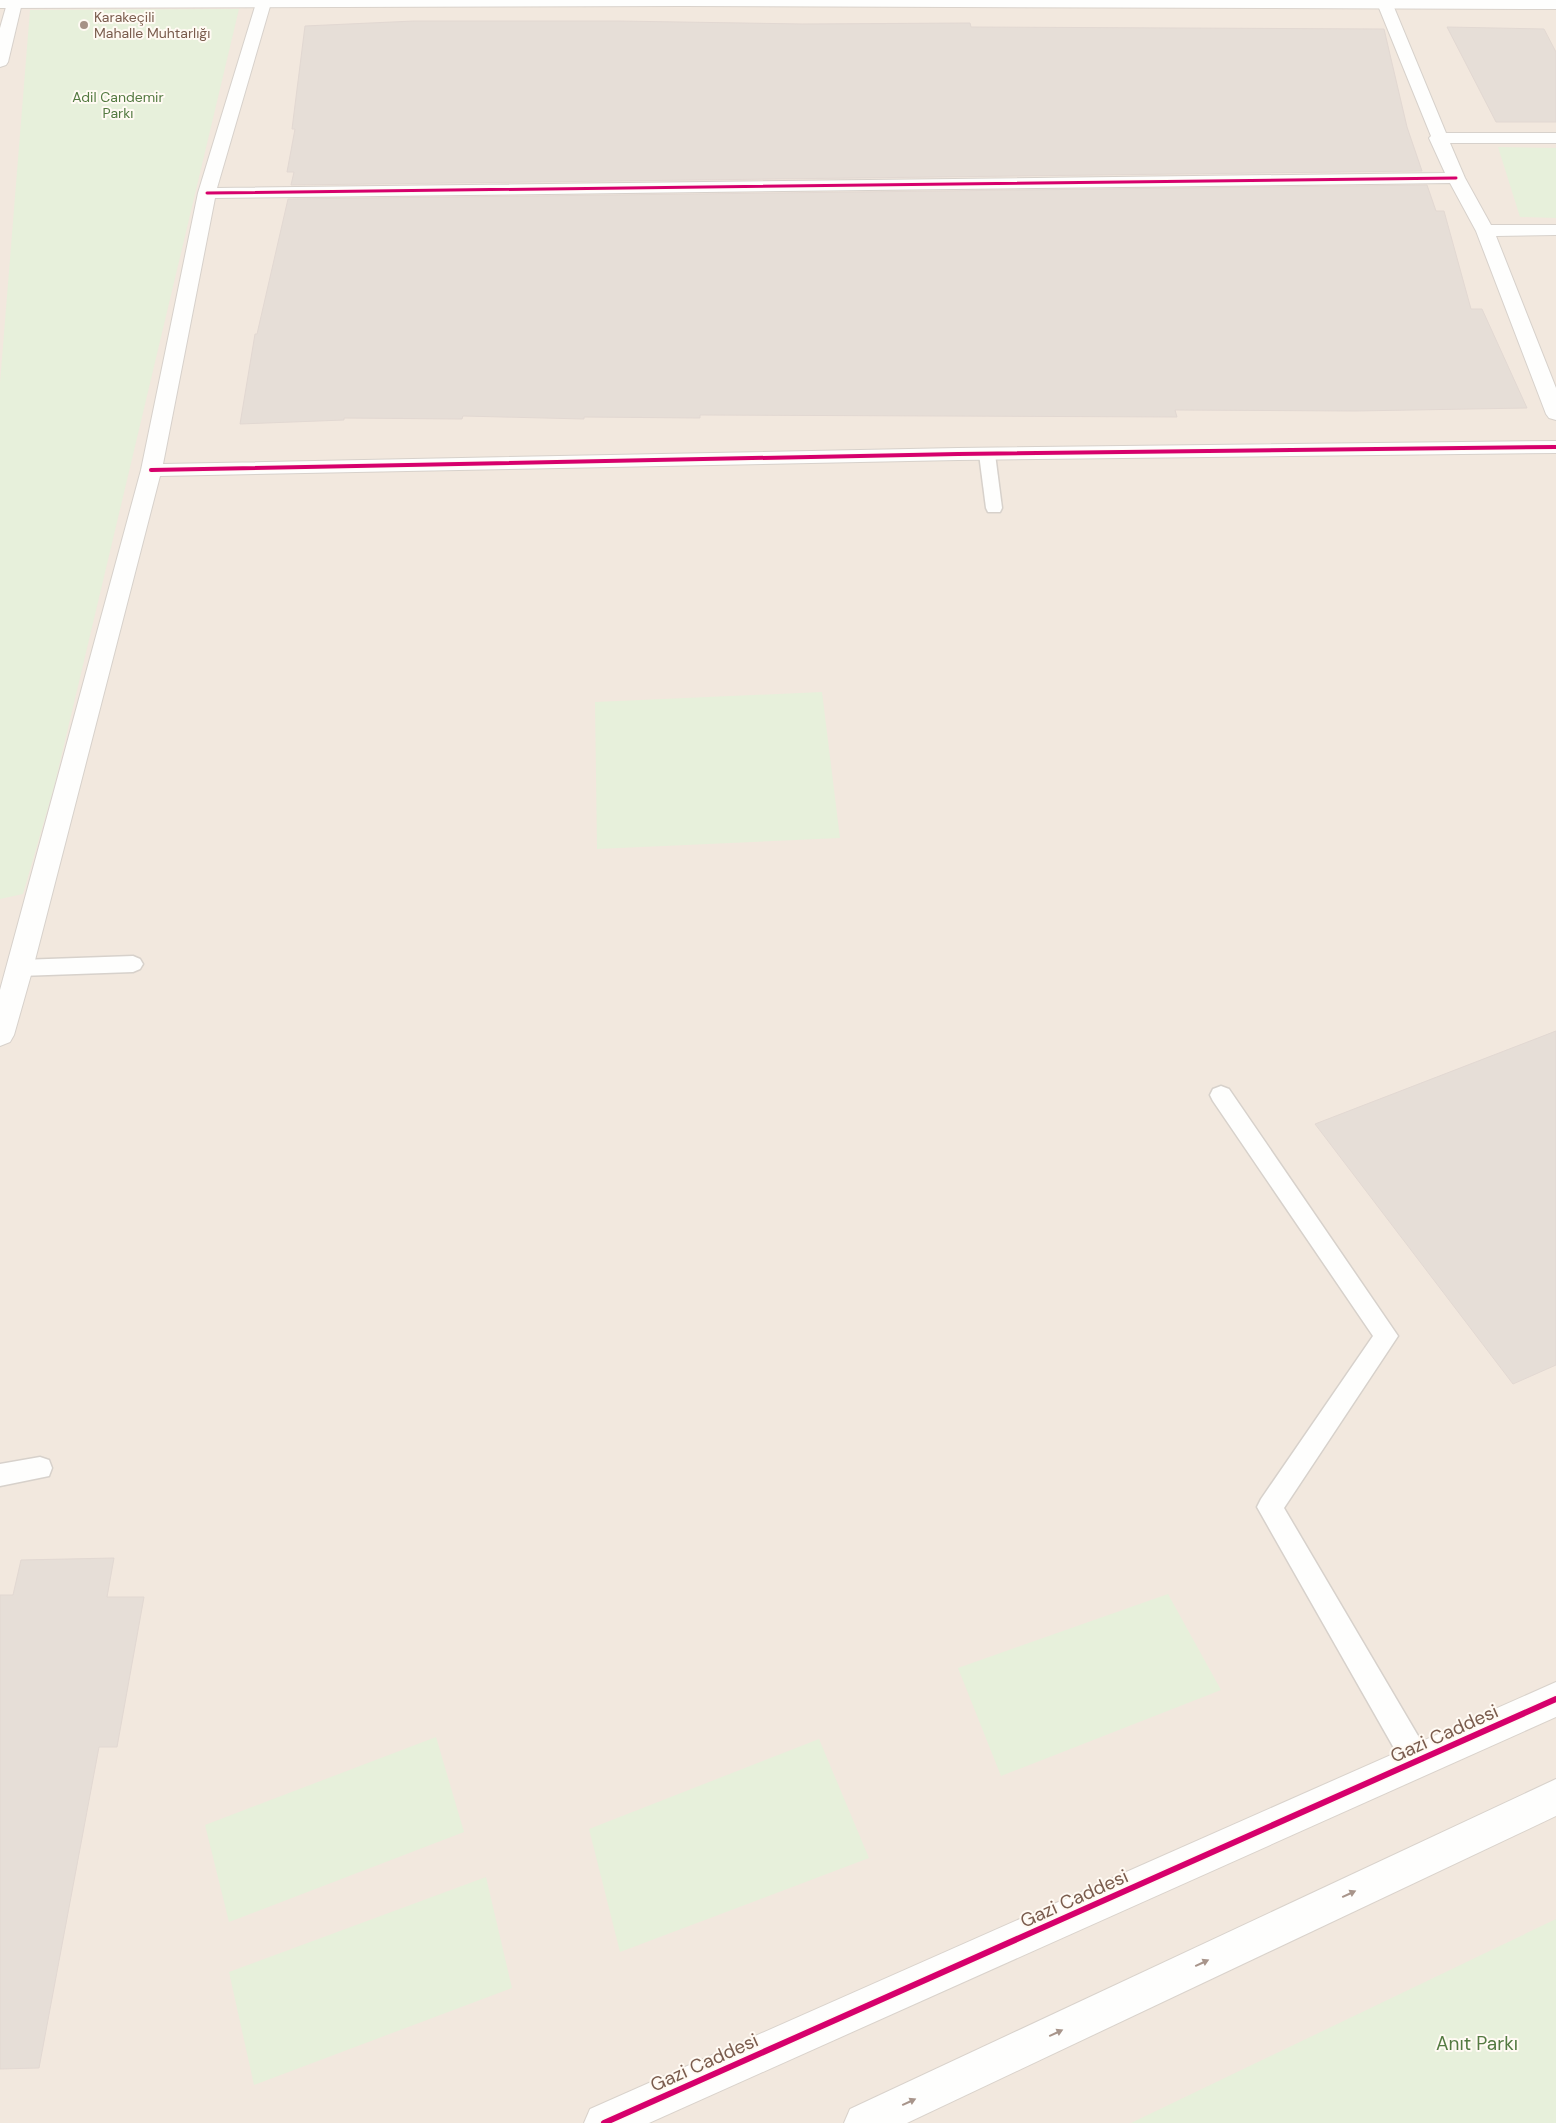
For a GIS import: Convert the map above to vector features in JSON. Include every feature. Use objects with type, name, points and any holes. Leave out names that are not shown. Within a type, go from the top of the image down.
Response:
[{"type":"street","points":[[0,62],[10,2],[1556,4]]},
{"type":"street","points":[[0,1035],[10,969],[152,470],[207,193],[264,2]]},
{"type":"street","points":[[1385,3],[1438,138],[1456,178],[1485,231],[1556,414]]},
{"type":"street","points":[[1438,138],[1556,138]]},
{"type":"street","points":[[207,193],[1456,178]]},
{"type":"street","points":[[1485,231],[1556,230]]},
{"type":"street","points":[[152,470],[987,454],[1556,447]]},
{"type":"street","name":"Gazi Caddesi","points":[[604,2123],[1556,1699]]},
{"type":"street","points":[[864,2123],[1556,1796]]},
{"type":"lane","points":[[987,454],[994,508]]},
{"type":"lane","points":[[10,969],[133,964]]},
{"type":"lane","points":[[1221,1094],[1386,1336],[1270,1507],[1418,1761]]},
{"type":"lane","points":[[0,1475],[40,1468]]},
{"type":"shaded area","points":[[0,0],[1556,0],[1556,2123],[0,2123]]},
{"type":"green space","name":"Adil Candemir Parkı","points":[[239,9],[54,787],[23,894],[0,899],[0,383],[30,10]]},
{"type":"green space","points":[[1498,147],[1556,148],[1556,218],[1520,217]]},
{"type":"green space","points":[[822,692],[840,838],[597,849],[595,702]]},
{"type":"green space","points":[[1168,1594],[1221,1690],[1001,1776],[958,1668]]},
{"type":"green space","points":[[436,1737],[464,1832],[229,1922],[205,1825]]},
{"type":"green space","points":[[819,1739],[869,1858],[620,1952],[589,1829]]},
{"type":"green space","points":[[486,1877],[512,1988],[254,2085],[229,1972]]},
{"type":"green space","name":"Anıt Parkı","points":[[1556,1919],[1556,2123],[1131,2123]]},
{"type":"building","points":[[414,21],[618,21],[803,24],[970,23],[971,27],[1384,29],[1407,127],[1422,171],[291,185],[294,172],[287,172],[295,129],[292,129],[305,26]]},
{"type":"building","points":[[1447,27],[1544,29],[1556,52],[1556,122],[1496,122]]},
{"type":"building","points":[[1427,185],[1436,211],[1444,211],[1471,309],[1482,309],[1527,408],[1355,411],[1175,410],[1177,417],[700,415],[700,418],[584,417],[584,419],[463,416],[462,419],[344,418],[344,420],[240,424],[255,334],[257,334],[288,199]]},
{"type":"building","points":[[1556,1031],[1556,1365],[1513,1384],[1315,1124]]},
{"type":"building","points":[[114,1558],[107,1597],[144,1597],[117,1747],[99,1747],[39,2068],[0,2069],[0,1595],[13,1595],[21,1560]]},
{"type":"cycle path","points":[[207,193],[1456,178]]},
{"type":"cycle path","points":[[151,470],[958,454],[1556,447]]},
{"type":"cycle path","points":[[604,2123],[1556,1699]]},
{"type":"place","name":"Karakeçili Mahalle Muhtarlığı","points":[[84,25]]}]
